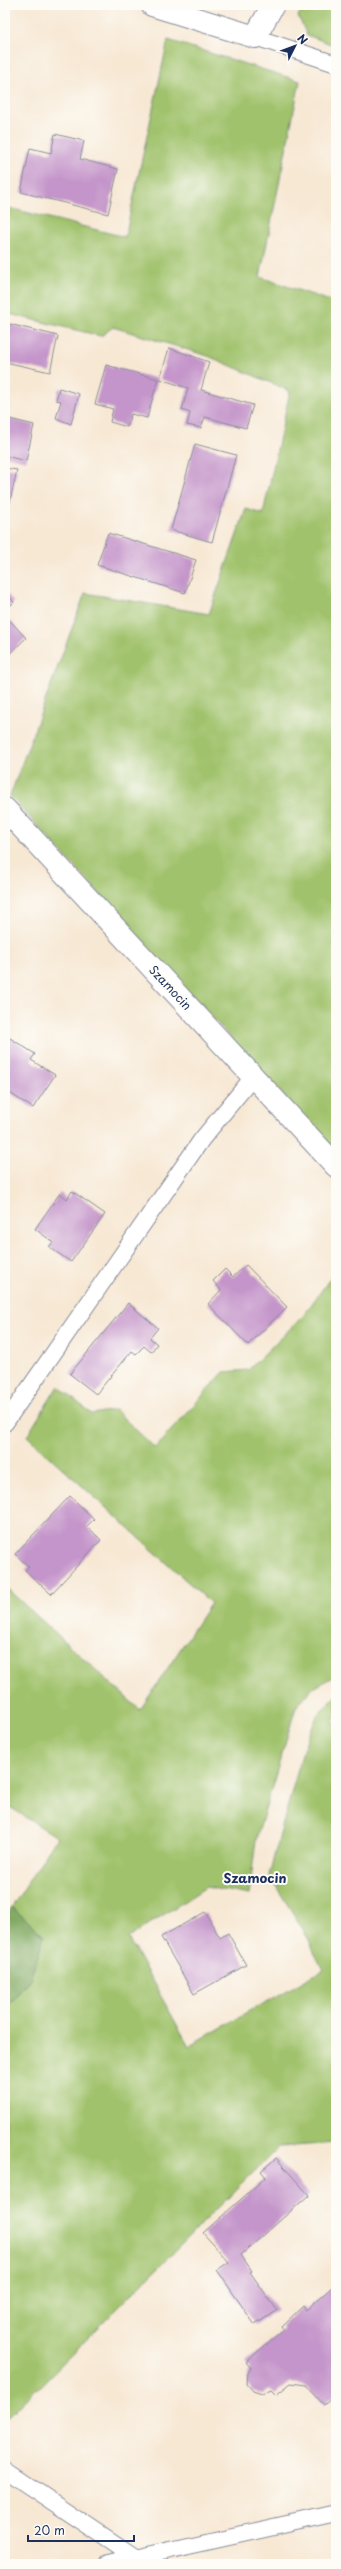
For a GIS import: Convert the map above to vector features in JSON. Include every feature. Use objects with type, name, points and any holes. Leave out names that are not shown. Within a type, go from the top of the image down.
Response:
[{"type":"street","points":[[152,5],[255,36],[273,5]]},
{"type":"street","name":"Szamocin","points":[[5,809],[336,1166]]},
{"type":"lane","points":[[255,36],[336,64]]},
{"type":"lane","points":[[5,1423],[202,1140],[253,1077]]},
{"type":"lane","points":[[5,2470],[138,2559]]},
{"type":"lane","points":[[108,2564],[138,2559],[336,2513]]},
{"type":"green space","points":[[305,5],[336,5],[336,46],[307,35],[298,16]]},
{"type":"green space","points":[[168,40],[300,81],[260,277],[336,303],[336,1153],[10,796],[85,593],[209,614],[246,509],[263,514],[290,391],[208,356],[113,327],[101,336],[5,313],[5,207],[125,237]]},
{"type":"green space","points":[[336,1270],[336,1675],[311,1689],[296,1707],[256,1840],[249,1895],[206,1887],[128,1938],[189,2046],[323,1970],[304,1931],[269,1875],[303,1750],[317,1716],[336,1695],[336,1718],[333,1720],[336,1726],[336,2143],[279,2147],[5,2421],[5,2010],[30,1979],[44,1936],[12,1907],[57,1837],[5,1804],[5,1587],[140,1710],[211,1603],[27,1436],[58,1386],[92,1414],[115,1410],[155,1448],[224,1372],[248,1370],[304,1315]]},
{"type":"green space","points":[[12,1907],[44,1936],[30,1979],[5,2010],[5,1916]]},
{"type":"building","points":[[55,134],[84,141],[80,159],[118,169],[108,214],[21,192],[30,148],[51,153]]},
{"type":"building","points":[[5,323],[58,336],[50,372],[5,362]]},
{"type":"building","points":[[169,348],[209,362],[201,390],[253,405],[246,428],[205,417],[201,428],[187,425],[190,413],[182,410],[188,388],[160,379]]},
{"type":"building","points":[[106,365],[158,379],[147,418],[131,414],[127,427],[110,422],[113,409],[95,404]]},
{"type":"building","points":[[59,388],[79,394],[71,424],[56,418],[61,401],[56,400]]},
{"type":"building","points":[[5,418],[34,425],[26,461],[5,456]]},
{"type":"building","points":[[195,444],[236,455],[212,542],[171,530]]},
{"type":"building","points":[[5,468],[17,470],[9,506],[5,505]]},
{"type":"building","points":[[108,533],[196,560],[185,593],[97,565]]},
{"type":"building","points":[[5,592],[14,602],[5,611]]},
{"type":"building","points":[[5,615],[26,638],[5,658]]},
{"type":"building","points":[[10,1038],[35,1054],[31,1060],[55,1075],[33,1108],[5,1090],[5,1044]]},
{"type":"building","points":[[72,1191],[105,1214],[71,1262],[49,1247],[53,1242],[35,1229],[60,1193],[67,1199]]},
{"type":"building","points":[[246,1265],[287,1307],[248,1345],[208,1304],[221,1290],[213,1281],[225,1269],[233,1277]]},
{"type":"building","points":[[128,1303],[158,1328],[150,1338],[157,1344],[151,1352],[144,1346],[136,1354],[132,1351],[96,1394],[70,1374]]},
{"type":"building","points":[[70,1496],[94,1519],[87,1526],[101,1540],[51,1594],[25,1570],[29,1567],[15,1554]]},
{"type":"building","points":[[205,1912],[220,1938],[228,1933],[246,1965],[194,1994],[161,1937]]},
{"type":"building","points":[[276,2158],[309,2195],[241,2255],[252,2271],[250,2272],[277,2310],[255,2325],[217,2270],[229,2262],[203,2233],[266,2177],[261,2171]]},
{"type":"building","points":[[332,2287],[336,2291],[336,2394],[324,2405],[306,2385],[291,2383],[276,2395],[271,2390],[262,2394],[253,2391],[247,2384],[248,2373],[251,2368],[246,2362],[284,2329],[282,2326],[303,2306],[306,2310]]},
{"type":"district","name":"Szamocin","points":[[255,1878]]}]
